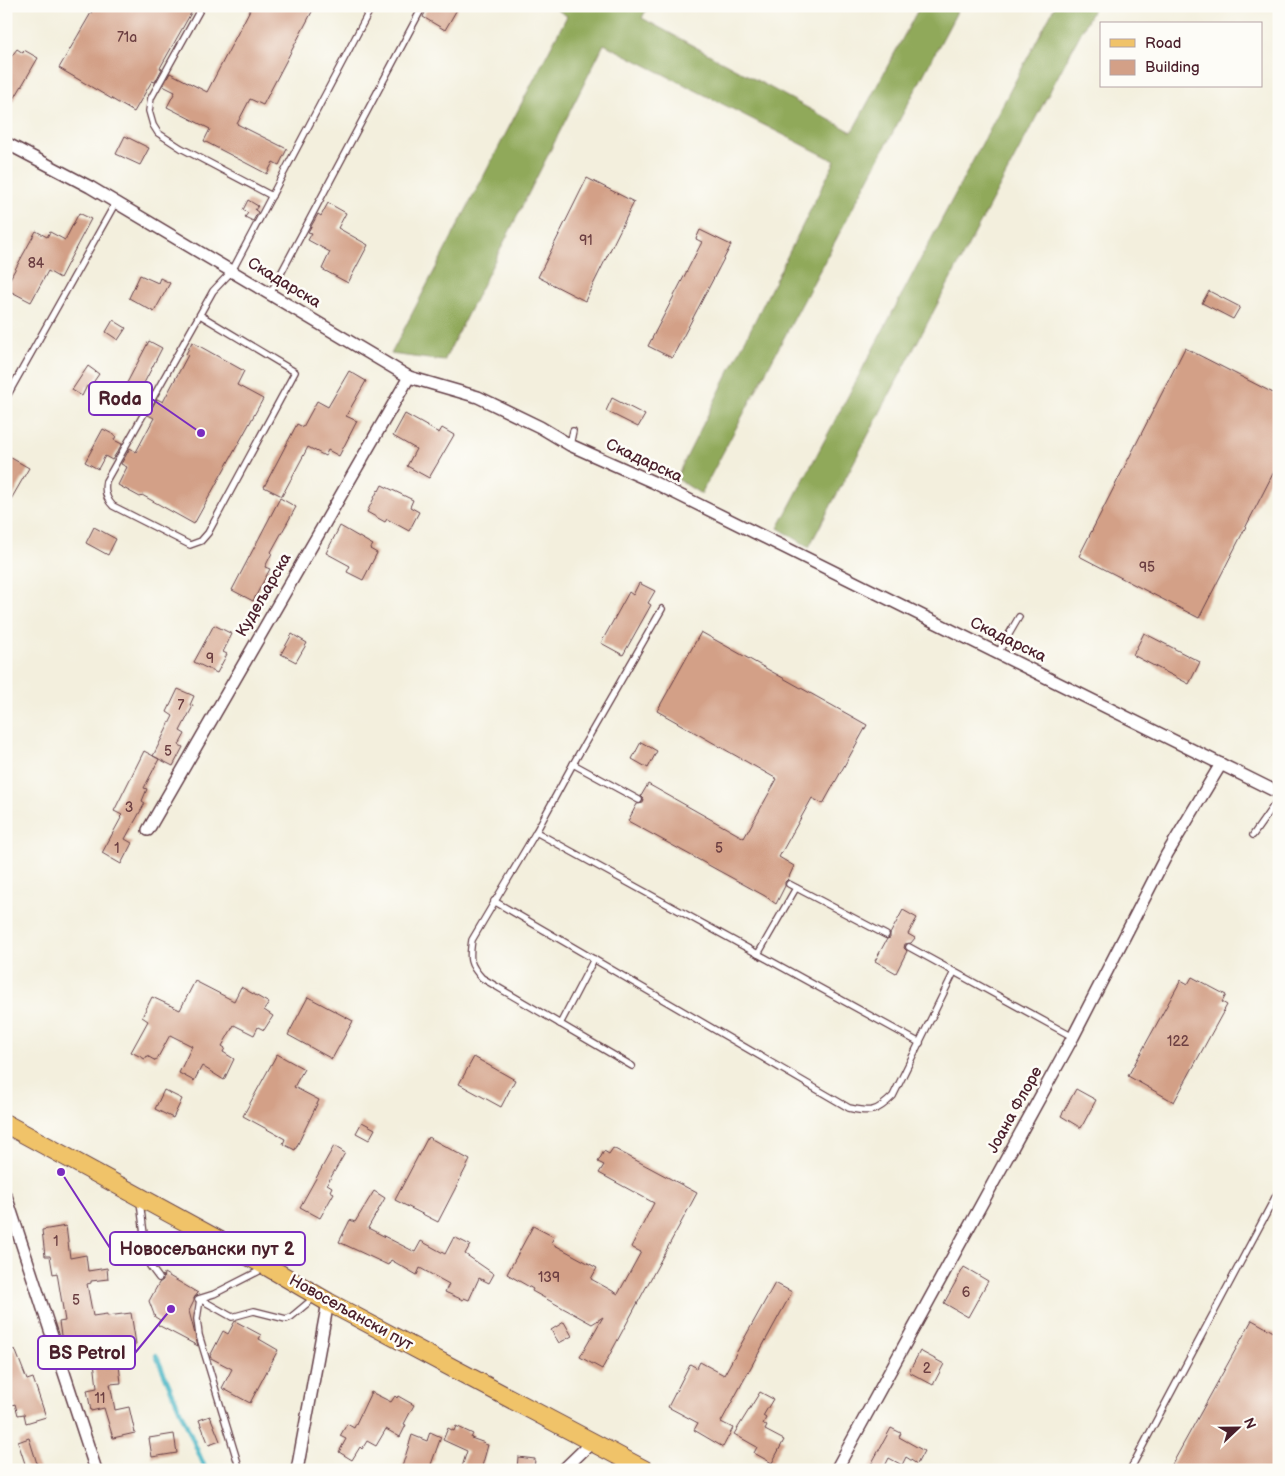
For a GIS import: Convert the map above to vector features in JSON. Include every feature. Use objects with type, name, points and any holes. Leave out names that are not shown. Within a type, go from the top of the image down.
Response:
[{"type":"main road","name":"Новосељански пут","points":[[6,1124],[268,1267],[322,1299],[645,1470]]},
{"type":"street","name":"Скадарска","points":[[6,143],[116,202],[409,377],[478,397],[540,427],[570,445],[653,482],[1279,793]]},
{"type":"street","name":"Кудељарска","points":[[148,830],[409,377]]},
{"type":"street","name":"Јоана Флоре","points":[[836,1470],[1073,1037],[1166,854],[1221,764]]},
{"type":"street","points":[[6,1196],[96,1470]]},
{"type":"street","points":[[297,1470],[322,1299]]},
{"type":"street","points":[[562,1470],[592,1442]]},
{"type":"lane","points":[[202,6],[151,98],[149,112],[153,125],[158,133],[181,148],[272,196]]},
{"type":"lane","points":[[200,315],[295,372],[208,533],[201,541],[190,545],[113,506],[107,498],[106,481],[213,291],[232,271],[372,6]]},
{"type":"lane","points":[[270,294],[422,6]]},
{"type":"lane","points":[[6,398],[116,202]]},
{"type":"lane","points":[[570,445],[573,430]]},
{"type":"lane","points":[[632,1066],[482,978],[472,967],[470,956],[472,940],[536,832],[662,609]]},
{"type":"lane","points":[[998,653],[1019,618]]},
{"type":"lane","points":[[573,764],[639,800]]},
{"type":"lane","points":[[1253,835],[1279,798]]},
{"type":"lane","points":[[536,832],[920,1043]]},
{"type":"lane","points":[[789,884],[886,935]]},
{"type":"lane","points":[[758,954],[796,888]]},
{"type":"lane","points":[[494,901],[848,1108],[863,1112],[876,1110],[893,1096],[954,972]]},
{"type":"lane","points":[[909,948],[1073,1037]]},
{"type":"lane","points":[[560,1024],[594,959]]},
{"type":"lane","points":[[1130,1470],[1279,1190]]},
{"type":"lane","points":[[139,1198],[147,1258],[150,1266],[159,1278]]},
{"type":"lane","points":[[198,1299],[214,1294],[268,1267]]},
{"type":"lane","points":[[198,1299],[232,1317],[254,1311],[286,1319],[322,1299]]},
{"type":"lane","points":[[198,1299],[197,1319],[199,1335],[240,1470]]},
{"type":"green space","points":[[551,6],[648,6],[642,18],[852,132],[920,6],[960,6],[701,494],[676,478],[835,161],[604,44],[444,361],[391,354],[567,16]]},
{"type":"green space","points":[[1055,6],[1095,6],[809,547],[778,528]]},
{"type":"building","points":[[95,6],[195,6],[160,68],[162,69],[155,82],[152,81],[134,112],[59,68]]},
{"type":"building","points":[[252,6],[315,6],[263,105],[250,99],[237,124],[287,149],[279,165],[273,162],[267,174],[204,141],[210,129],[167,107],[175,92],[163,86],[170,73],[207,92]]},
{"type":"building","points":[[428,6],[459,6],[445,30],[423,17]]},
{"type":"building","points":[[17,49],[23,53],[24,50],[38,58],[6,113],[6,54],[11,57]]},
{"type":"building","points":[[125,136],[149,148],[140,165],[116,154]]},
{"type":"building","points":[[587,178],[634,202],[585,301],[538,277]]},
{"type":"building","points":[[248,200],[258,206],[255,210],[258,212],[253,221],[245,217],[248,213],[243,210]]},
{"type":"building","points":[[328,203],[346,213],[338,228],[368,245],[348,283],[322,269],[330,252],[308,240],[312,233],[308,232],[318,214],[321,216]]},
{"type":"building","points":[[79,213],[91,219],[60,278],[48,271],[31,302],[6,289],[36,231],[47,237],[50,232],[65,240]]},
{"type":"building","points":[[700,230],[731,245],[672,358],[648,346],[702,242],[696,239]]},
{"type":"building","points":[[140,275],[158,283],[160,278],[170,283],[154,312],[129,298]]},
{"type":"building","points":[[1209,291],[1240,307],[1233,319],[1202,303]]},
{"type":"building","points":[[113,320],[126,328],[118,340],[106,332]]},
{"type":"building","points":[[149,341],[162,348],[140,391],[149,395],[140,411],[118,400]]},
{"type":"building","points":[[192,342],[244,371],[237,385],[263,399],[194,524],[142,495],[140,497],[118,485],[127,467],[121,464],[130,448],[136,452],[154,418],[148,415],[157,399],[163,402],[188,355],[186,354]]},
{"type":"building","points":[[1185,348],[1279,396],[1279,462],[1199,618],[1079,556]]},
{"type":"building","points":[[88,366],[99,374],[90,387],[87,386],[82,396],[72,390]]},
{"type":"building","points":[[349,371],[366,381],[346,416],[357,421],[339,456],[328,450],[325,456],[308,447],[282,496],[264,487],[297,424],[303,427],[317,401],[328,407]]},
{"type":"building","points":[[612,398],[645,415],[638,427],[606,411]]},
{"type":"building","points":[[405,414],[439,433],[442,428],[454,435],[429,478],[407,466],[416,449],[393,436]]},
{"type":"building","points":[[103,429],[116,436],[114,440],[122,444],[112,460],[105,456],[98,469],[85,462]]},
{"type":"building","points":[[6,455],[29,468],[6,508]]},
{"type":"building","points":[[382,485],[413,500],[410,507],[419,512],[409,531],[387,519],[385,522],[367,512]]},
{"type":"building","points":[[280,498],[296,507],[271,552],[265,567],[270,569],[253,601],[232,590]]},
{"type":"building","points":[[340,526],[373,545],[370,549],[377,553],[363,580],[347,572],[350,566],[326,553]]},
{"type":"building","points":[[94,527],[116,539],[108,555],[86,543]]},
{"type":"building","points":[[639,583],[655,591],[648,603],[651,605],[623,655],[601,643],[629,592],[633,595]]},
{"type":"building","points":[[214,625],[232,634],[223,652],[227,654],[217,673],[194,662]]},
{"type":"building","points":[[701,632],[867,725],[823,804],[812,798],[779,857],[794,866],[776,904],[765,896],[628,821],[637,804],[643,803],[644,799],[641,796],[648,784],[744,838],[777,779],[657,711]]},
{"type":"building","points":[[1144,633],[1200,662],[1189,684],[1133,655]]},
{"type":"building","points":[[292,634],[307,643],[296,662],[281,654]]},
{"type":"building","points":[[178,689],[194,696],[190,705],[193,706],[180,731],[185,734],[179,745],[183,747],[173,766],[153,756],[173,716],[167,712]]},
{"type":"building","points":[[641,742],[657,751],[648,768],[632,759]]},
{"type":"building","points":[[144,751],[159,759],[144,788],[147,789],[142,801],[145,803],[125,839],[132,843],[121,864],[102,853],[122,815],[114,811]]},
{"type":"building","points":[[903,910],[917,918],[908,934],[915,938],[911,943],[905,944],[904,948],[907,951],[896,973],[875,961],[887,939],[890,938],[890,934]]},
{"type":"building","points":[[1192,977],[1226,995],[1222,1002],[1227,1005],[1174,1102],[1128,1076],[1181,980],[1188,984]]},
{"type":"building","points":[[195,981],[234,1001],[241,987],[269,1003],[264,1010],[273,1016],[264,1030],[258,1027],[254,1035],[234,1025],[222,1046],[225,1048],[223,1052],[234,1059],[224,1080],[202,1066],[194,1081],[179,1073],[192,1046],[170,1035],[156,1061],[147,1056],[145,1059],[131,1052],[148,1021],[142,1017],[152,997],[180,1010]]},
{"type":"building","points":[[308,997],[353,1021],[332,1059],[288,1035]]},
{"type":"building","points":[[277,1054],[304,1069],[294,1087],[319,1100],[295,1150],[283,1144],[285,1139],[243,1116]]},
{"type":"building","points":[[474,1057],[515,1080],[501,1107],[459,1084]]},
{"type":"building","points":[[1076,1089],[1096,1100],[1081,1128],[1061,1116]]},
{"type":"building","points":[[164,1090],[182,1099],[173,1118],[155,1109]]},
{"type":"building","points":[[362,1122],[375,1129],[369,1140],[356,1133]]},
{"type":"building","points":[[428,1137],[470,1160],[438,1222],[395,1200]]},
{"type":"building","points":[[334,1146],[345,1153],[327,1184],[332,1187],[330,1191],[334,1193],[320,1218],[300,1207]]},
{"type":"building","points":[[613,1148],[697,1193],[602,1369],[580,1357],[603,1317],[592,1324],[532,1291],[533,1289],[507,1274],[533,1226],[554,1237],[551,1243],[597,1268],[591,1279],[618,1294],[641,1252],[631,1247],[654,1203],[599,1173],[604,1165],[598,1162],[604,1151],[609,1154]]},
{"type":"building","points":[[374,1191],[385,1198],[368,1228],[415,1252],[421,1241],[445,1254],[454,1237],[470,1245],[465,1254],[494,1274],[489,1283],[479,1278],[469,1300],[464,1298],[463,1300],[445,1292],[449,1284],[420,1268],[417,1275],[391,1260],[388,1265],[339,1242],[350,1220],[355,1222]]},
{"type":"building","points":[[66,1226],[70,1258],[86,1255],[88,1271],[107,1268],[108,1279],[91,1281],[91,1283],[87,1284],[93,1316],[131,1313],[136,1344],[117,1347],[121,1383],[110,1384],[115,1410],[129,1407],[135,1433],[113,1438],[104,1408],[91,1411],[87,1390],[97,1388],[94,1361],[69,1364],[62,1342],[59,1322],[65,1321],[57,1273],[53,1274],[50,1256],[45,1256],[42,1230]]},
{"type":"building","points":[[964,1267],[988,1281],[968,1317],[944,1303]]},
{"type":"building","points":[[164,1273],[198,1293],[189,1311],[198,1346],[158,1325],[160,1320],[155,1317],[149,1301],[159,1283],[163,1280]]},
{"type":"building","points":[[775,1283],[792,1292],[721,1422],[733,1428],[723,1447],[694,1430],[698,1423],[668,1407],[690,1364],[697,1368],[700,1362],[724,1375]]},
{"type":"building","points":[[1252,1320],[1279,1335],[1279,1470],[1169,1470]]},
{"type":"building","points":[[235,1321],[261,1335],[259,1339],[278,1350],[250,1403],[222,1388],[232,1369],[210,1356],[223,1331],[228,1334]]},
{"type":"building","points":[[564,1322],[572,1336],[559,1343],[551,1330]]},
{"type":"building","points":[[15,1349],[27,1380],[33,1378],[46,1417],[26,1423],[24,1414],[18,1415],[15,1404],[6,1407],[6,1352]]},
{"type":"building","points":[[920,1351],[944,1364],[933,1385],[909,1372]]},
{"type":"building","points":[[371,1392],[391,1402],[395,1396],[397,1398],[398,1396],[414,1405],[404,1424],[406,1425],[400,1437],[386,1429],[376,1446],[367,1441],[362,1449],[360,1447],[352,1460],[339,1452],[346,1439],[340,1436],[347,1424],[354,1428]]},
{"type":"building","points":[[760,1392],[773,1399],[763,1416],[766,1418],[763,1424],[767,1426],[765,1430],[784,1440],[772,1463],[754,1453],[757,1447],[734,1434]]},
{"type":"building","points":[[210,1416],[220,1441],[209,1445],[199,1420]]},
{"type":"building","points":[[456,1426],[473,1434],[471,1438],[488,1445],[481,1470],[461,1470],[467,1451],[443,1440],[448,1428],[454,1431]]},
{"type":"building","points":[[891,1428],[901,1433],[899,1437],[924,1451],[917,1464],[906,1457],[902,1465],[889,1458],[883,1470],[868,1470]]},
{"type":"building","points":[[430,1432],[441,1437],[429,1470],[401,1470],[412,1435],[427,1441]]},
{"type":"building","points":[[174,1434],[177,1453],[152,1457],[149,1438]]},
{"type":"building","points":[[29,1438],[39,1470],[27,1470],[18,1442]]},
{"type":"building","points":[[518,1457],[535,1459],[534,1470],[517,1470]]},
{"type":"waterway","points":[[156,1355],[206,1470]]},
{"type":"place","name":"Roda","points":[[201,433]]},
{"type":"place","name":"Новосељански пут 2","points":[[61,1172]]},
{"type":"place","name":"BS Petrol","points":[[171,1309]]}]
